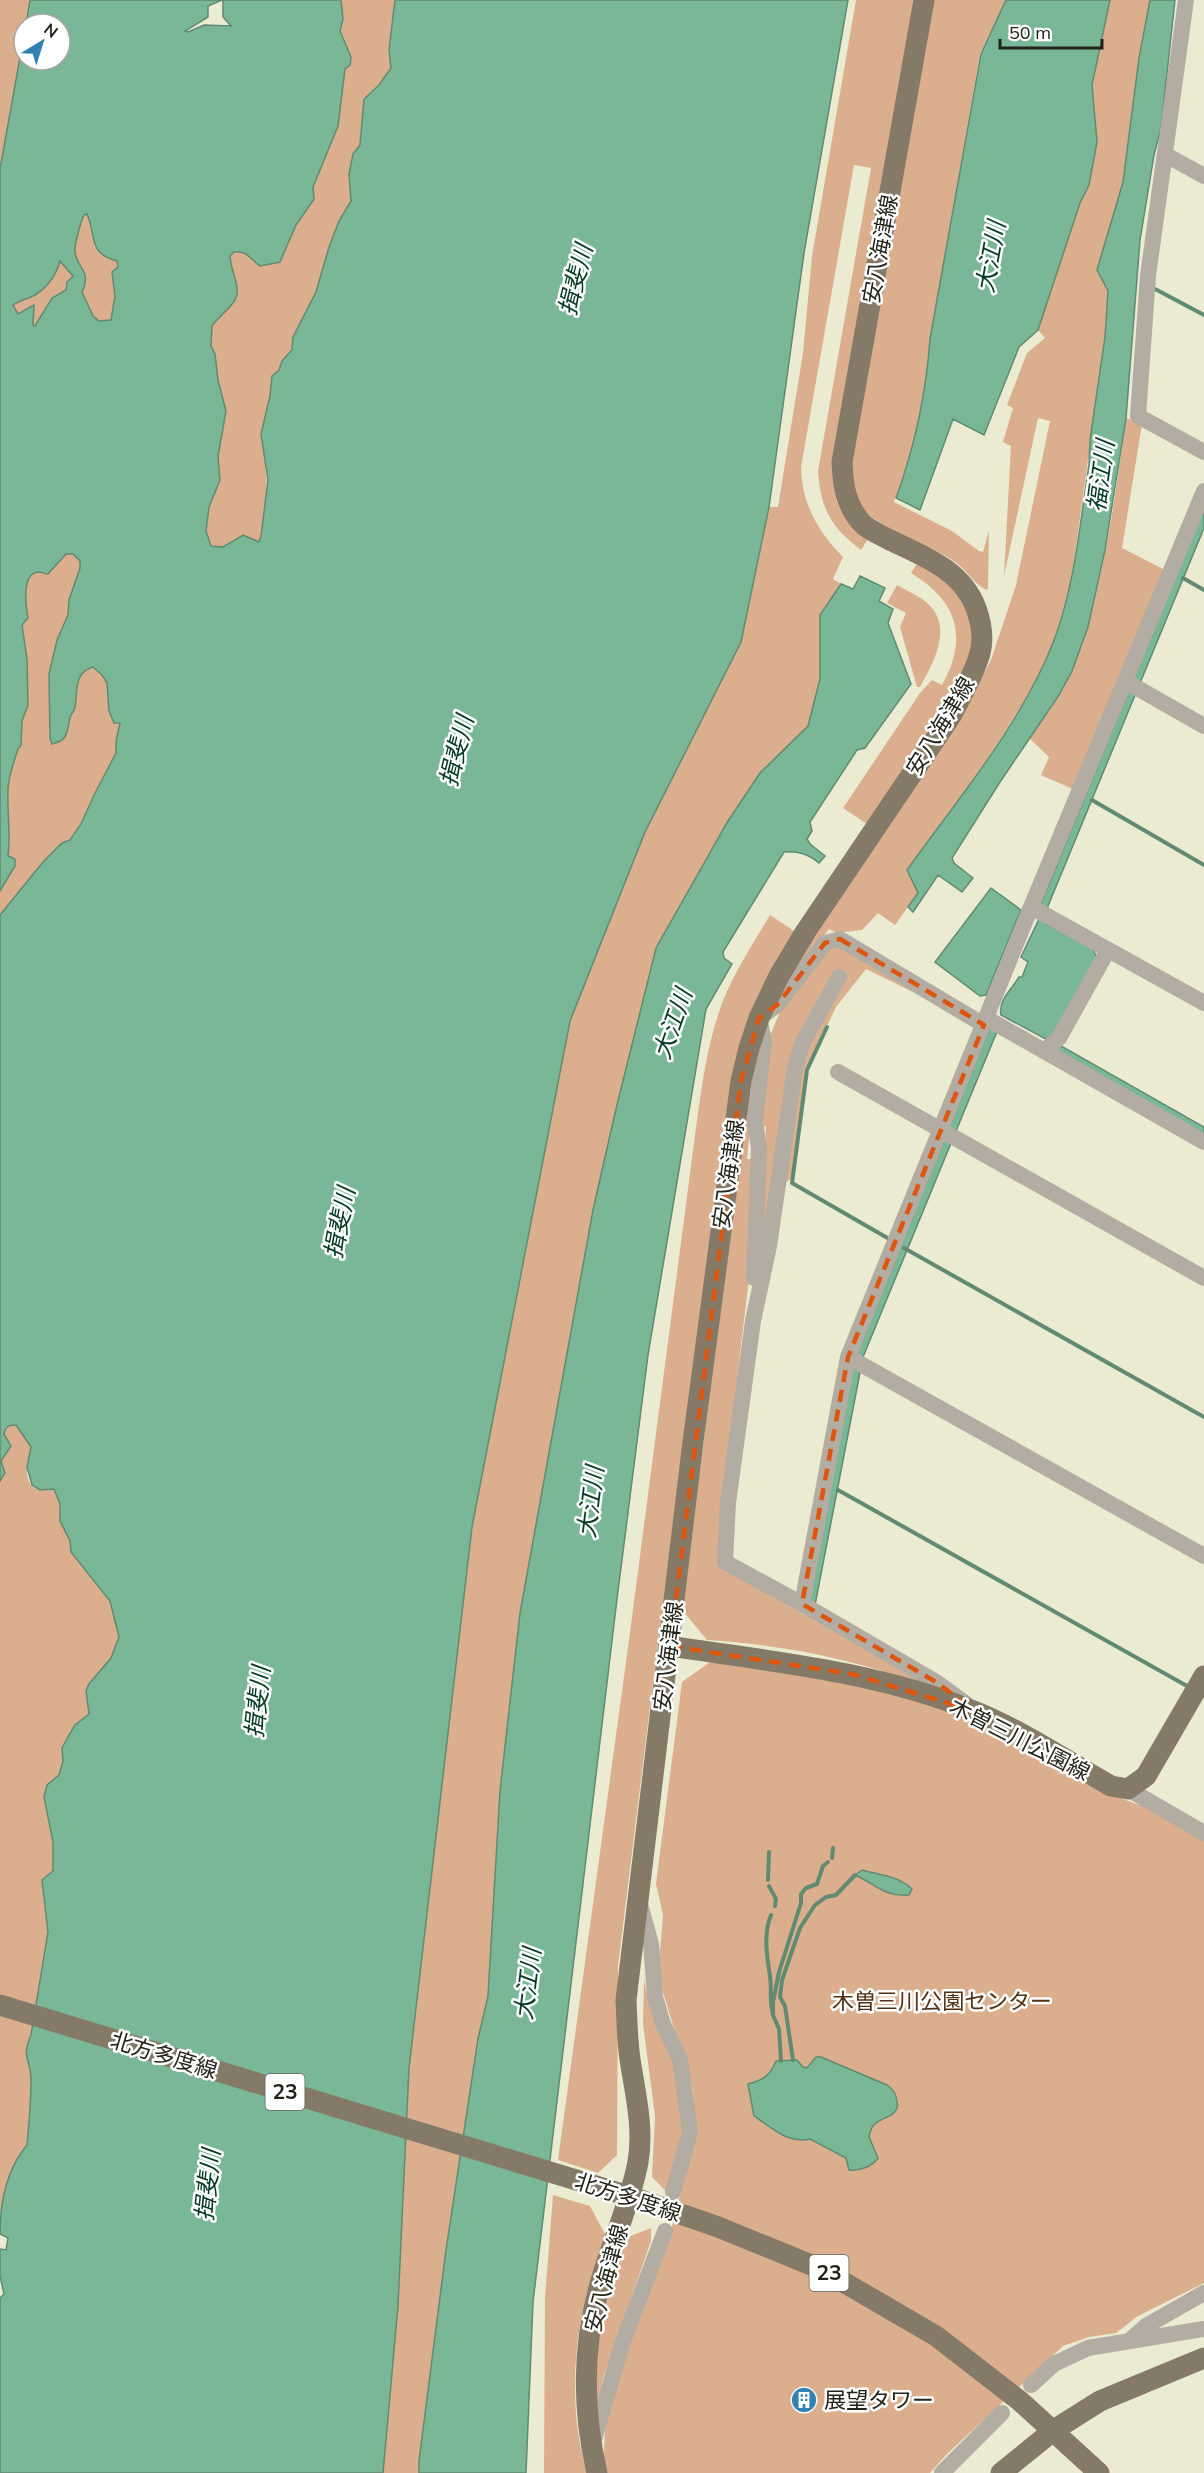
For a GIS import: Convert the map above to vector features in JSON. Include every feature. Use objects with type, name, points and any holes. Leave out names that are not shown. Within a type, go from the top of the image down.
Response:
[{"type":"main road","name":"安八海津線","points":[[597,2473],[586,2409],[586,2363],[598,2289],[629,2196],[638,2161],[641,2122],[629,2056],[626,2000],[693,1442],[741,1081],[759,1018],[779,976],[806,931],[951,716],[970,678],[980,651],[981,622],[971,596],[957,578],[943,566],[870,530],[854,512],[843,488],[842,462],[924,0]]},
{"type":"main road","name":"木曽三川公園線","points":[[670,1646],[852,1674],[928,1693],[974,1711],[1111,1786],[1128,1789]]},
{"type":"main road","points":[[1128,1789],[1146,1776],[1201,1689]]},
{"type":"main road","name":"北方多度線","points":[[0,2005],[629,2196],[718,2227],[821,2269],[936,2336],[1054,2430],[1092,2467]]},
{"type":"main road","points":[[1001,2473],[1054,2430],[1100,2401],[1204,2358]]},
{"type":"street","points":[[1186,0],[1148,276],[1138,416],[1204,452]]},
{"type":"street","points":[[1166,155],[1204,176]]},
{"type":"street","points":[[802,1604],[854,1360],[946,1133],[985,1021],[1039,911],[1131,685],[1204,491]]},
{"type":"street","points":[[1131,685],[1204,726]]},
{"type":"street","points":[[1039,911],[1204,1003]]},
{"type":"street","points":[[753,1322],[759,1148],[755,1121],[764,1041],[759,1018],[777,1005],[825,943],[840,939],[985,1021],[1050,1045],[1204,1142]]},
{"type":"street","points":[[1050,1045],[1108,950]]},
{"type":"street","points":[[839,977],[802,1044],[795,1068],[769,1246],[753,1322],[728,1503],[725,1562],[936,1682],[974,1711]]},
{"type":"street","points":[[838,1072],[1204,1278]]},
{"type":"street","points":[[854,1360],[1204,1556]]},
{"type":"street","points":[[1128,1789],[1204,1833]]},
{"type":"street","points":[[638,1898],[651,1944],[655,1997],[663,2024],[680,2060],[690,2132],[674,2192]]},
{"type":"street","points":[[592,2449],[622,2344],[665,2231]]},
{"type":"street","points":[[1129,2341],[1146,2326],[1204,2294]]},
{"type":"street","points":[[1031,2385],[1054,2364],[1088,2348],[1204,2329]]},
{"type":"street","points":[[942,2473],[1002,2413]]},
{"type":"highlighted area","points":[[840,939],[984,1025],[848,1357],[802,1604],[936,1682],[974,1711],[852,1674],[670,1646],[741,1081],[759,1018],[777,1005],[825,943]]},
{"type":"green space","points":[[0,0],[39,0],[35,12],[12,12],[12,72],[22,72],[0,213]]},
{"type":"green space","points":[[334,0],[405,0],[379,119],[325,293],[265,465],[266,504],[259,542],[233,542],[223,547],[202,544],[198,316]]},
{"type":"green space","points":[[856,0],[917,0],[834,472],[837,503],[852,524],[868,539],[861,550],[835,525],[825,507],[818,471],[871,168],[854,165],[801,467],[804,493],[813,516],[826,537],[843,557],[833,579],[841,584],[820,615],[820,679],[808,726],[760,773],[656,948],[616,1109],[593,1210],[520,1613],[500,1791],[488,1996],[478,2039],[446,2250],[419,2473],[383,2473],[398,2306],[409,2068],[472,1527],[570,1021],[645,832],[741,642],[769,507],[778,507],[803,353],[812,256]]},
{"type":"green space","points":[[931,0],[1006,0],[980,54],[930,339],[922,401],[908,462],[894,502],[952,531],[979,551],[983,552],[989,531],[988,588],[986,590],[944,555],[872,518],[862,508],[854,493],[848,457]]},
{"type":"green space","points":[[1110,0],[1150,0],[1139,58],[1123,182],[1097,270],[1108,291],[1105,337],[1073,568],[1058,628],[1041,670],[1020,708],[908,870],[918,893],[895,925],[878,913],[862,930],[837,933],[829,929],[776,999],[783,982],[958,720],[991,660],[1016,585],[1050,421],[1038,418],[1004,576],[1011,446],[1003,442],[1013,408],[1007,405],[1027,353],[1045,338],[1038,330],[1080,203],[1089,185],[1097,142],[1092,85]]},
{"type":"green space","points":[[113,176],[121,328],[0,334],[4,313]]},
{"type":"green space","points":[[1126,418],[1142,424],[1122,548],[1165,570],[1075,790],[1041,775],[1049,757],[1029,738],[1060,693],[1086,627],[1104,558]]},
{"type":"green space","points":[[57,532],[158,593],[109,788],[0,932],[0,569]]},
{"type":"green space","points":[[918,562],[940,577],[964,606],[972,631],[972,644],[961,679],[941,717],[867,824],[843,808],[920,693],[932,680],[942,685],[955,651],[954,622],[948,608],[927,584],[911,573]]},
{"type":"green space","points":[[897,585],[922,599],[932,608],[938,619],[939,642],[920,687],[917,687],[900,627],[906,613],[887,603]]},
{"type":"green space","points":[[770,915],[794,931],[735,1079],[658,1642],[618,1966],[617,2155],[598,2173],[558,2160],[697,1120],[708,1054],[723,1002],[741,964]]},
{"type":"green space","points":[[839,946],[917,994],[866,969],[836,1007],[806,1070],[792,1178],[781,1186],[799,1041],[760,1262],[766,1127],[760,1123],[769,1038],[780,1012],[823,950]]},
{"type":"green space","points":[[749,1072],[751,1121],[747,1159],[754,1159],[751,1263],[720,1566],[932,1688],[877,1669],[822,1655],[737,1642],[707,1640],[683,1611]]},
{"type":"green space","points":[[10,1425],[18,1427],[31,1447],[27,1471],[29,1482],[39,1490],[54,1489],[60,1504],[60,1521],[70,1541],[71,1552],[110,1601],[119,1637],[111,1658],[86,1691],[89,1714],[75,1725],[69,1735],[62,1748],[63,1761],[59,1775],[47,1785],[44,1797],[53,1842],[53,1871],[42,1880],[48,1932],[31,2035],[26,2050],[31,2074],[27,2145],[13,2169],[0,2214],[0,1481],[5,1473],[1,1461],[7,1453],[4,1434]]},
{"type":"green space","name":"木曽三川公園センター","points":[[710,1662],[810,1674],[907,1699],[963,1717],[1014,1741],[1112,1795],[1142,1806],[1204,1841],[1204,2283],[1138,2316],[1116,2333],[1089,2337],[1063,2346],[947,2454],[930,2473],[604,2473],[603,2471],[605,2430],[622,2359],[667,2247],[695,2134],[693,2092],[686,2057],[673,2025],[658,1976],[663,1915],[656,1884],[682,1682]]},
{"type":"green space","points":[[644,1979],[647,1995],[674,2058],[684,2130],[667,2192],[652,2177],[655,2116],[643,2024]]},
{"type":"green space","points":[[553,2195],[590,2206],[606,2236],[591,2280],[577,2343],[575,2400],[579,2438],[587,2473],[544,2473],[545,2298]]},
{"type":"green space","points":[[651,2228],[651,2241],[603,2378],[595,2416],[597,2333],[623,2239]]},
{"type":"water","name":"揖斐川","points":[[30,0],[222,0],[208,6],[208,17],[185,31],[188,32],[204,25],[231,26],[223,17],[223,0],[341,0],[343,19],[340,31],[351,57],[350,65],[345,69],[338,126],[313,187],[314,199],[296,225],[280,262],[260,266],[242,252],[234,252],[230,256],[237,295],[233,304],[212,326],[211,346],[215,354],[218,380],[226,411],[218,456],[220,480],[209,507],[206,531],[211,546],[223,547],[243,535],[259,542],[268,480],[261,434],[272,376],[279,370],[282,361],[292,350],[293,337],[316,292],[339,221],[351,201],[349,174],[353,154],[360,145],[364,99],[379,85],[391,68],[389,50],[395,0],[848,0],[804,253],[769,507],[741,642],[645,832],[570,1021],[472,1527],[409,2068],[398,2306],[383,2473],[0,2473],[0,2298],[4,2294],[0,2276],[0,2249],[6,2250],[8,2238],[0,2234],[0,2222],[6,2187],[14,2165],[27,2145],[31,2074],[26,2050],[31,2035],[48,1932],[42,1880],[53,1871],[53,1842],[44,1797],[47,1785],[59,1775],[63,1761],[62,1748],[69,1735],[75,1725],[89,1714],[86,1691],[89,1684],[111,1658],[119,1637],[110,1601],[71,1552],[70,1541],[60,1521],[60,1504],[54,1489],[40,1490],[32,1485],[27,1467],[31,1447],[16,1425],[8,1427],[4,1434],[11,1446],[1,1461],[5,1473],[0,1481],[0,915],[43,862],[62,843],[70,840],[81,824],[116,753],[120,723],[114,723],[109,711],[107,683],[93,667],[79,678],[75,709],[70,718],[66,736],[52,744],[50,738],[49,674],[57,640],[68,615],[69,600],[80,568],[80,561],[73,554],[66,554],[48,574],[38,572],[33,574],[27,585],[28,618],[22,625],[27,659],[28,705],[22,721],[21,745],[9,780],[8,790],[8,856],[15,859],[15,866],[0,891],[0,169],[17,72],[72,72],[72,12],[28,12]],"holes":[[[87,214],[97,248],[108,258],[117,261],[118,267],[112,272],[115,296],[111,320],[99,321],[93,316],[82,292],[85,285],[85,274],[76,258],[75,249],[84,215]],[[60,261],[73,276],[67,282],[66,290],[52,298],[35,326],[33,325],[34,305],[18,314],[13,305],[35,295],[44,288],[54,276]]]},
{"type":"water","name":"大江川","points":[[1006,0],[1110,0],[1092,85],[1097,142],[1089,185],[1080,203],[1038,330],[1019,347],[984,435],[953,419],[920,510],[896,498],[909,459],[926,380],[930,339],[981,54]]},
{"type":"water","name":"福江川","points":[[1150,0],[1175,0],[1161,128],[1154,155],[1140,240],[1126,418],[1105,550],[1088,627],[1072,671],[1059,695],[952,858],[954,863],[973,878],[962,892],[938,875],[913,912],[908,907],[918,893],[907,870],[987,760],[1024,703],[1053,643],[1067,599],[1089,464],[1090,440],[1105,337],[1108,291],[1097,270],[1123,182],[1139,58]]},
{"type":"water","points":[[1204,508],[1204,528],[1048,906],[1046,924],[1093,949],[1096,956],[1061,1046],[1204,1127],[1204,1137],[1058,1053],[1046,1039],[1001,1015],[1001,1010],[1006,995],[1019,977],[1022,977],[1028,962],[1021,957],[1038,921],[1042,901]]},
{"type":"water","name":"大江川","points":[[860,576],[885,588],[879,601],[893,609],[888,623],[911,684],[865,748],[857,750],[810,822],[812,831],[807,839],[825,856],[819,863],[803,854],[784,852],[723,952],[724,958],[732,964],[706,1009],[648,1355],[617,1599],[533,2302],[526,2473],[419,2473],[446,2250],[478,2039],[488,1996],[500,1791],[520,1613],[593,1210],[616,1109],[656,948],[728,821],[760,773],[808,726],[820,679],[820,615],[841,584],[853,589]]},
{"type":"water","points":[[991,888],[1021,910],[986,995],[980,996],[935,962]]},
{"type":"water","points":[[990,1027],[998,1029],[863,1357],[815,1605],[809,1599],[852,1366]]},
{"type":"water","points":[[862,1870],[895,1879],[912,1889],[909,1895],[886,1892],[855,1875]]},
{"type":"water","points":[[816,2057],[821,2057],[887,2085],[894,2092],[897,2102],[896,2110],[875,2124],[870,2131],[869,2137],[878,2158],[869,2166],[849,2170],[846,2158],[810,2139],[787,2137],[754,2116],[748,2084],[765,2077],[776,2061],[797,2060],[807,2068]]},
{"type":"waterway","points":[[1155,289],[1204,315]]},
{"type":"waterway","points":[[1183,578],[1204,590]]},
{"type":"waterway","points":[[1092,800],[1204,865]]},
{"type":"waterway","points":[[827,1027],[807,1070],[792,1183],[891,1240]]},
{"type":"waterway","points":[[904,1248],[1204,1417]]},
{"type":"waterway","points":[[838,1490],[1187,1686]]},
{"type":"waterway","points":[[832,1858],[833,1848]]},
{"type":"waterway","points":[[768,1880],[769,1852]]},
{"type":"waterway","points":[[781,2061],[779,2029],[773,2015],[779,1972],[801,1903],[801,1894],[806,1888],[817,1884],[823,1866],[828,1862]]},
{"type":"waterway","points":[[793,2060],[785,2006],[780,1997],[782,1980],[800,1928],[815,1905],[826,1897],[836,1895],[855,1875]]},
{"type":"waterway","points":[[769,1886],[776,1899],[775,1906]]},
{"type":"waterway","points":[[771,1915],[766,1946],[773,2014]]},
{"type":"place","name":"展望タワー","points":[[804,2400]]}]
